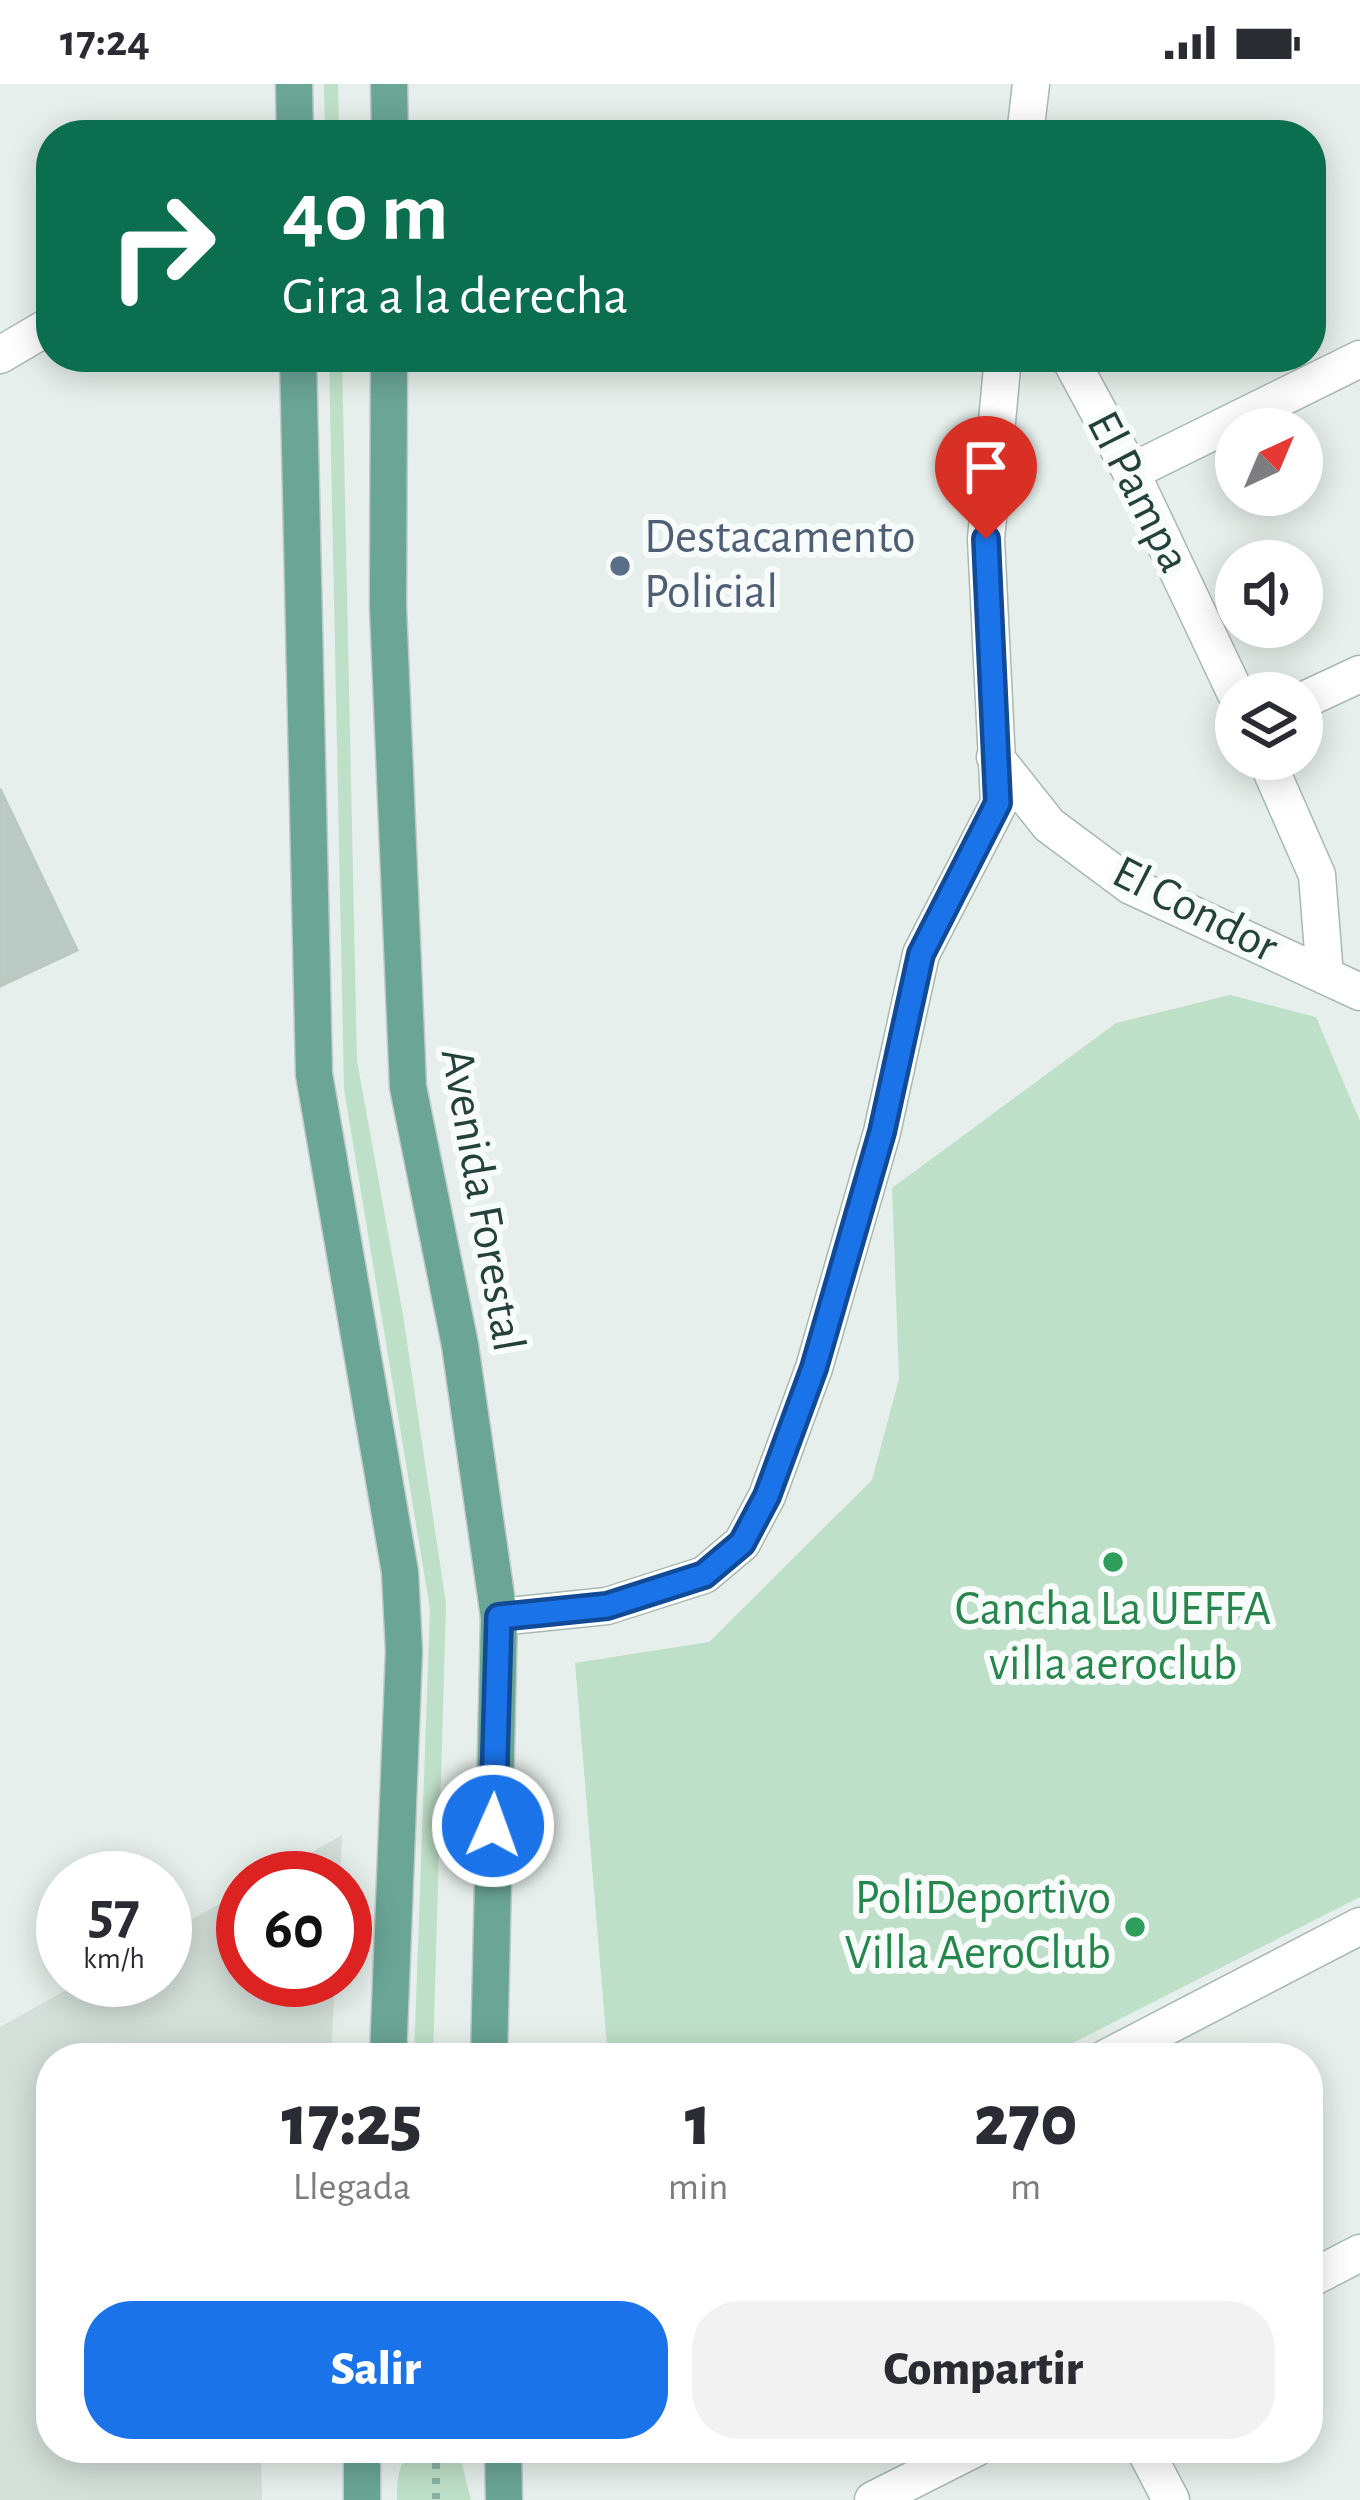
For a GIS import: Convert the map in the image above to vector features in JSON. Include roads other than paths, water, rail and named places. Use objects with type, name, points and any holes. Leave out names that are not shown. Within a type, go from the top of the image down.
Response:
[{"type":"main road","points":[[294,84],[295,120]]},
{"type":"main road","points":[[389,84],[390,120]]},
{"type":"main road","points":[[298,372],[314,1074],[400,1572],[404,1652],[389,2043]]},
{"type":"main road","name":"Avenida Forestal","points":[[389,372],[388,607],[400,992],[408,1087],[460,1346],[499,1617],[489,2043]]},
{"type":"main road","points":[[362,2463],[362,2500]]},
{"type":"main road","points":[[503,2463],[504,2500]]},
{"type":"street","points":[[1026,120],[1030,84]]},
{"type":"street","points":[[0,356],[36,334]]},
{"type":"street","points":[[1131,472],[1360,359]]},
{"type":"street","points":[[499,1617],[607,1606],[704,1575],[742,1543],[767,1496],[814,1368],[882,1132],[921,954],[998,803],[986,539],[1003,372]]},
{"type":"street","name":"El Pampa","points":[[1077,372],[1131,472],[1226,672]]},
{"type":"street","points":[[1323,691],[1360,674]]},
{"type":"street","name":"El Condor","points":[[994,757],[1049,825],[1131,886],[1350,986]]},
{"type":"street","points":[[1275,780],[1316,875],[1350,986]]},
{"type":"street","points":[[1135,2043],[1360,1926]]},
{"type":"street","points":[[1323,2272],[1360,2253]]},
{"type":"street","points":[[873,2500],[946,2463]]},
{"type":"street","points":[[1152,2463],[1171,2500]]},
{"type":"place","name":"Destacamento Policial","points":[[620,566]]},
{"type":"place","name":"Cancha La UEFFA villa aeroclub","points":[[1113,1562]]},
{"type":"place","name":"PoliDeportivo Villa AeroClub","points":[[1135,1927]]}]
